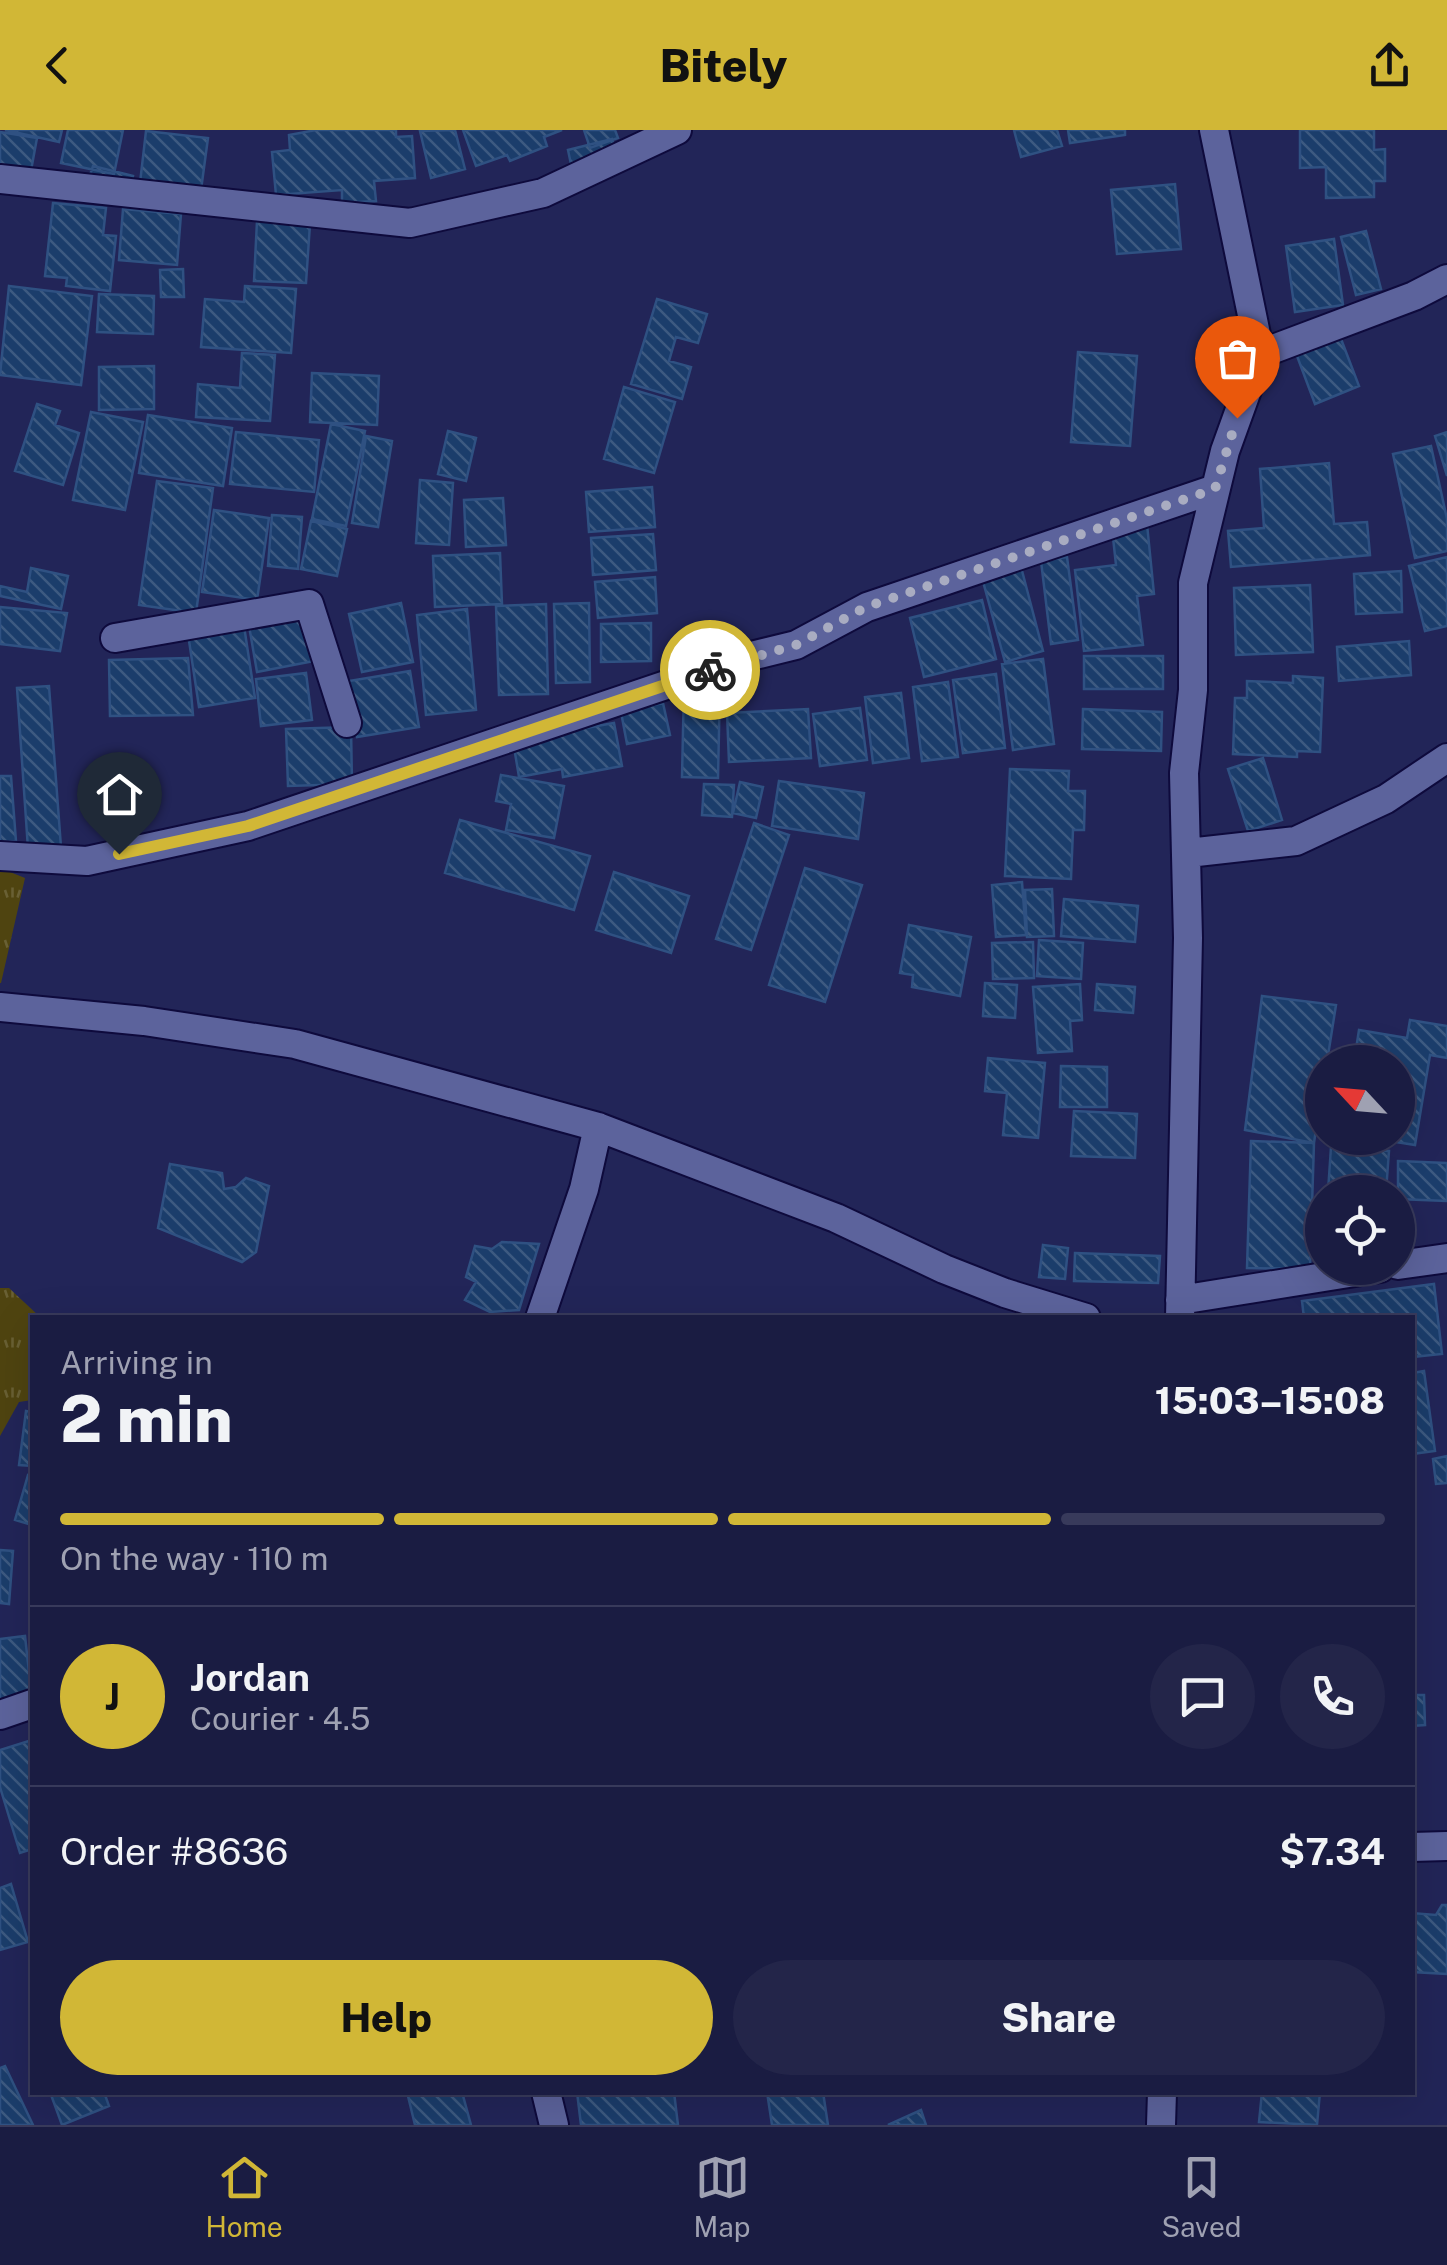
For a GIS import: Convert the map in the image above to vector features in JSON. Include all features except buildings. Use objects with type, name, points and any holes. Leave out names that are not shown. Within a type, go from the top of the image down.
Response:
[{"type":"street","points":[[0,180],[410,224],[543,193],[677,130]]},
{"type":"street","points":[[1214,130],[1260,354],[1215,489],[1193,583],[1193,690],[1184,773],[1188,852],[1180,1309],[1305,1283]]},
{"type":"street","points":[[1260,354],[1414,296],[1447,279]]},
{"type":"street","points":[[0,856],[86,861],[248,826],[737,661],[796,645],[866,607],[1215,489]]},
{"type":"street","points":[[115,638],[308,604],[347,723]]},
{"type":"street","points":[[1188,852],[1296,841],[1386,799],[1447,758]]},
{"type":"street","points":[[0,1007],[144,1021],[295,1044],[598,1127],[805,1205],[1005,1293],[1076,1315]]},
{"type":"street","points":[[541,1315],[584,1189],[598,1127]]},
{"type":"street","points":[[1415,1263],[1447,1258]]},
{"type":"street","points":[[0,1715],[30,1705]]},
{"type":"street","points":[[1415,1847],[1447,1846]]},
{"type":"street","points":[[547,2095],[554,2125]]},
{"type":"street","points":[[1161,2125],[1162,2095]]},
{"type":"green space","points":[[0,868],[25,878],[1,983],[0,983]]},
{"type":"green space","points":[[0,1288],[9,1288],[38,1315],[30,1315],[30,1400],[19,1402],[0,1436]]},
{"type":"way so far","points":[[710,670],[796,645],[866,607],[1215,489],[1237,418]]},
{"type":"route","points":[[119,854],[248,826],[710,670]]}]
